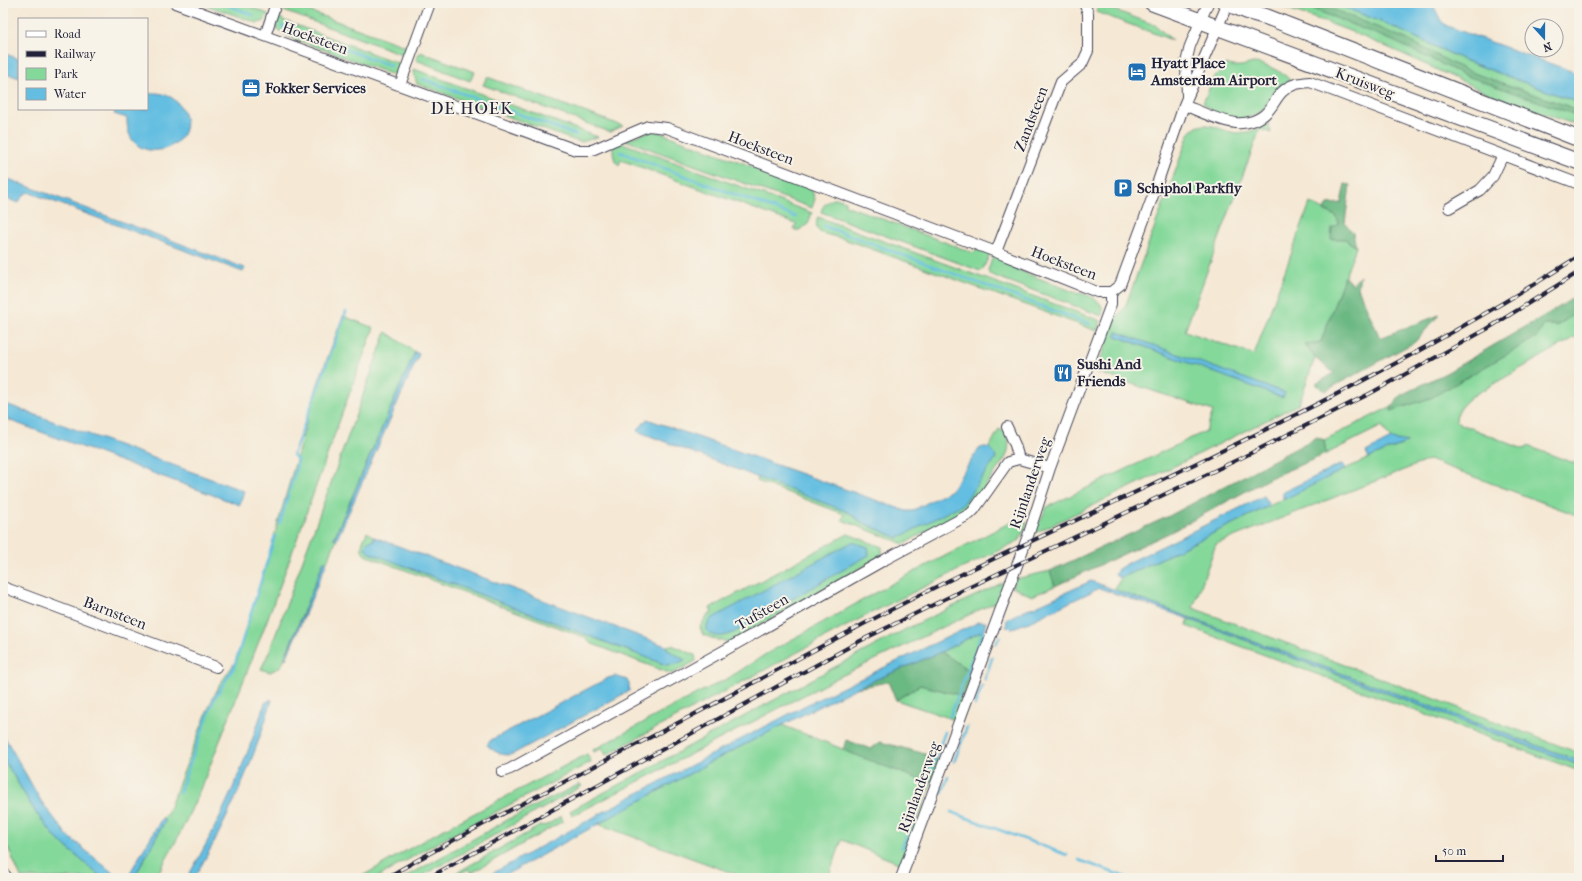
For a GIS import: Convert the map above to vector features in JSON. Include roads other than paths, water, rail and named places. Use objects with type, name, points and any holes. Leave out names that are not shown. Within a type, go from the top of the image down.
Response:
[{"type":"highway","name":"Kruisweg","points":[[1152,3],[1579,162]]},
{"type":"highway","name":"Kruisweg","points":[[1227,3],[1267,17],[1579,139]]},
{"type":"highway","points":[[1254,3],[1267,17]]},
{"type":"street","name":"Hoeksteen","points":[[176,3],[576,150],[592,150],[616,138],[648,126],[667,128],[996,252],[1097,292],[1111,292]]},
{"type":"street","points":[[265,36],[276,3]]},
{"type":"street","points":[[400,85],[430,3]]},
{"type":"street","name":"Zandsteen","points":[[996,252],[1061,82],[1082,64],[1088,51],[1088,13],[1084,3]]},
{"type":"street","points":[[1186,102],[1186,63],[1190,46],[1208,3]]},
{"type":"street","points":[[1111,292],[1120,285],[1186,102],[1227,3]]},
{"type":"street","name":"Kruisweg","points":[[1186,102],[1225,121],[1238,124],[1249,123],[1268,112],[1282,92],[1286,89],[1298,83],[1310,82],[1579,184]]},
{"type":"street","points":[[1449,208],[1480,190],[1493,176],[1503,156]]},
{"type":"street","name":"Rijnlanderweg","points":[[901,878],[1029,533],[1050,468],[1112,304],[1111,292]]},
{"type":"street","points":[[1007,427],[1016,445],[1019,459],[1050,468]]},
{"type":"street","name":"Tufsteen","points":[[502,772],[668,682],[886,559],[970,514],[1008,462],[1019,459]]},
{"type":"street","name":"Barnsteen","points":[[3,587],[216,667]]},
{"type":"water","points":[[1333,3],[1432,3],[1441,21],[1447,26],[1524,54],[1524,58],[1535,58],[1579,74],[1579,103],[1464,60],[1389,25]]},
{"type":"water","points":[[3,53],[18,59],[18,78],[3,72]]},
{"type":"water","points":[[154,93],[162,94],[175,100],[180,106],[186,121],[183,134],[175,143],[163,149],[150,150],[138,146],[130,135],[127,118],[114,114],[116,110],[148,110],[148,95]]},
{"type":"water","points":[[3,177],[245,268],[243,272],[28,192],[18,203],[3,197]]},
{"type":"water","points":[[1117,332],[1285,393],[1283,398],[1116,336]]},
{"type":"water","points":[[415,352],[419,354],[337,539],[334,539]]},
{"type":"water","points":[[3,403],[244,491],[240,505],[11,421],[3,416]]},
{"type":"water","points":[[647,419],[906,511],[912,511],[951,490],[979,449],[985,447],[989,448],[996,458],[963,504],[898,538],[861,522],[850,513],[637,431]]},
{"type":"water","points":[[1391,439],[1408,442],[1369,458],[1366,452]]},
{"type":"water","points":[[1342,464],[1345,469],[1283,500],[1283,492]]},
{"type":"water","points":[[1264,496],[1269,506],[1121,578],[1115,575],[1118,569],[1128,563]]},
{"type":"water","points":[[374,537],[666,646],[668,650],[685,660],[676,664],[666,665],[368,552],[365,547],[367,542],[374,540]]},
{"type":"water","points":[[852,542],[868,547],[869,555],[733,633],[724,636],[714,636],[707,630],[707,625],[711,619]]},
{"type":"water","points":[[324,561],[327,562],[286,659],[285,658]]},
{"type":"water","points":[[1091,581],[1579,761],[1579,765],[1189,619],[1099,588],[1029,622],[1013,628],[1006,627],[1007,619]]},
{"type":"water","points":[[979,622],[986,622],[984,630],[941,652],[856,688],[810,711],[711,762],[500,878],[484,878],[625,800],[808,704]]},
{"type":"water","points":[[615,676],[627,680],[629,684],[629,691],[513,754],[506,755],[499,753],[487,745],[491,740],[608,678]]},
{"type":"water","points":[[272,700],[265,723],[248,769],[228,814],[194,878],[187,878],[221,815],[240,771],[265,703]]},
{"type":"water","points":[[3,734],[41,801],[67,835],[119,878],[102,878],[57,839],[36,813],[3,758]]},
{"type":"water","points":[[162,818],[165,821],[134,878],[127,878]]},
{"type":"waterway","points":[[222,3],[253,15]]},
{"type":"waterway","points":[[282,26],[391,66]]},
{"type":"waterway","points":[[423,79],[576,135]]},
{"type":"waterway","points":[[620,152],[796,217]]},
{"type":"waterway","points":[[824,226],[1090,324]]},
{"type":"waterway","points":[[280,523],[298,461],[293,455],[346,312]]},
{"type":"waterway","points":[[179,793],[214,699],[234,667],[275,536]]},
{"type":"waterway","points":[[950,716],[983,631]]},
{"type":"waterway","points":[[996,644],[1000,636]]},
{"type":"waterway","points":[[985,679],[992,658]]},
{"type":"waterway","points":[[975,705],[982,686]]},
{"type":"waterway","points":[[954,762],[967,727]]},
{"type":"waterway","points":[[902,848],[945,732]]},
{"type":"waterway","points":[[942,793],[948,777]]},
{"type":"waterway","points":[[951,812],[1067,855]]},
{"type":"waterway","points":[[1079,860],[1128,878]]},
{"type":"railway","points":[[386,878],[500,815],[897,607],[966,572],[1278,424],[1355,385],[1431,344],[1579,256]]},
{"type":"railway","points":[[428,878],[860,641],[955,594],[1241,458],[1371,393],[1487,329],[1579,272]]},
{"type":"place","name":"Hyatt Place Amsterdam Airport","points":[[1137,72]]},
{"type":"place","name":"Fokker Services","points":[[251,88]]},
{"type":"place","name":"Schiphol Parkfly","points":[[1123,188]]},
{"type":"place","name":"Sushi And Friends","points":[[1063,373]]},
{"type":"district","name":"DE HOEK","points":[[472,108]]}]
